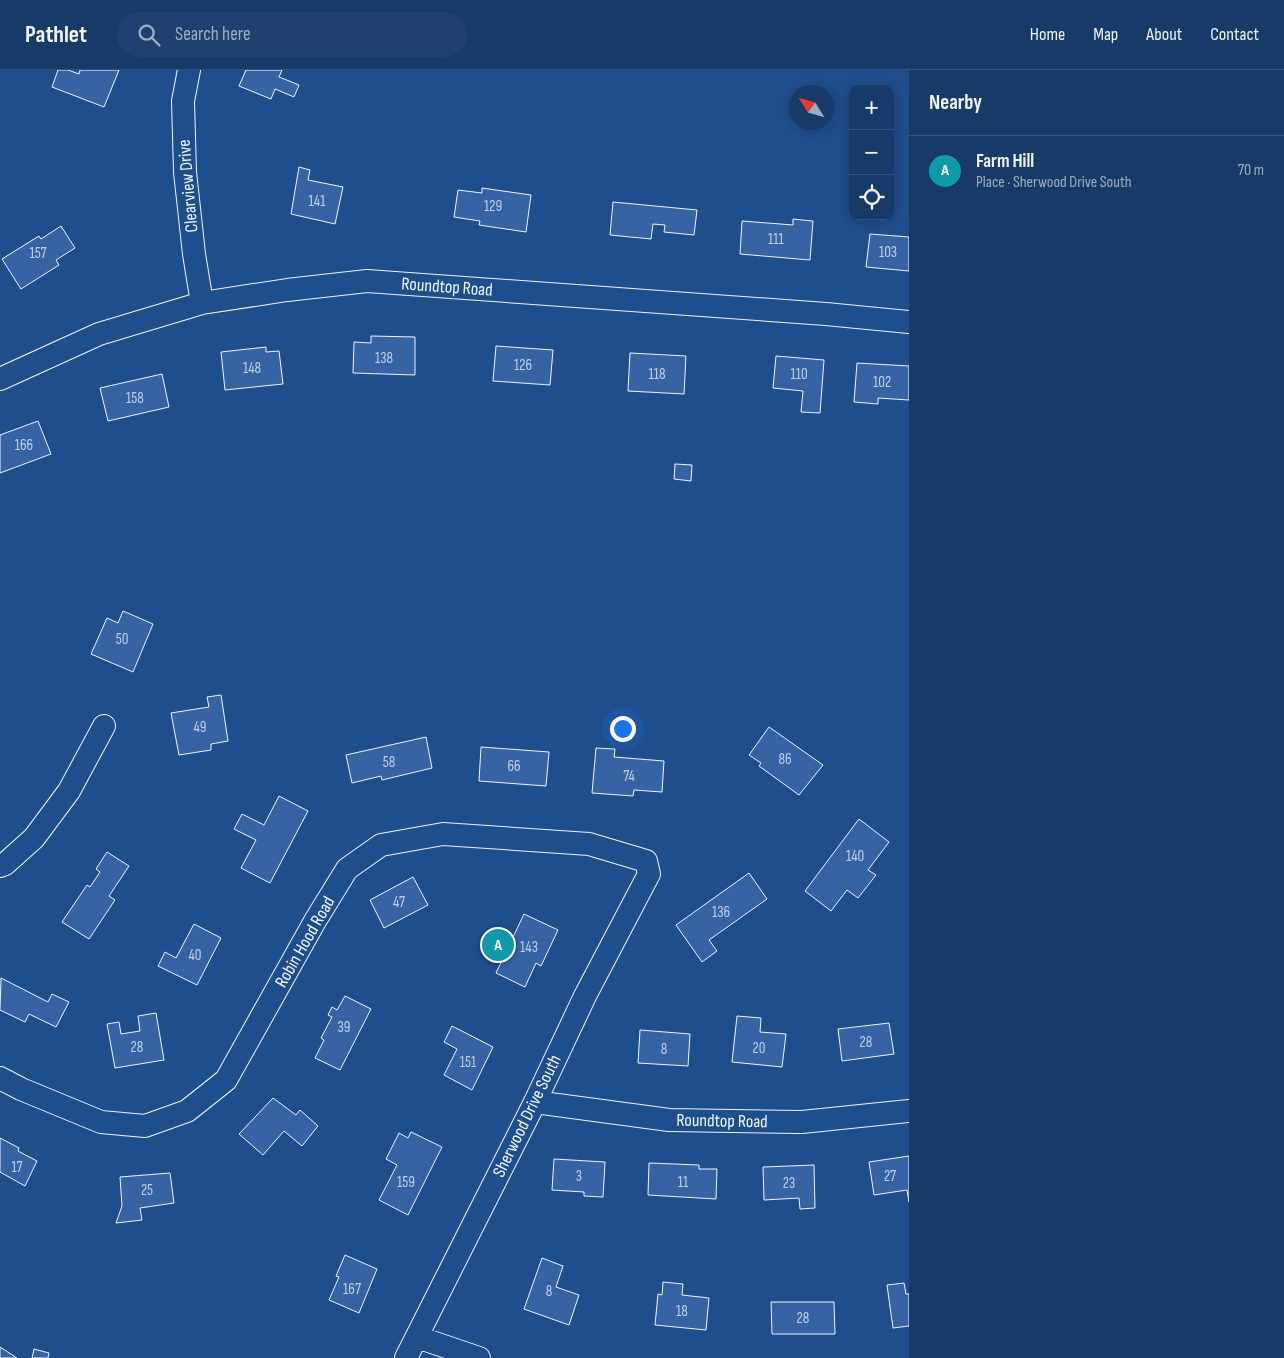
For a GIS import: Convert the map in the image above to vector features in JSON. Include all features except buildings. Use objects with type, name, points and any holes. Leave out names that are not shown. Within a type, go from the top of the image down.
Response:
[{"type":"street","name":"Clearview Drive","points":[[189,70],[182,101],[185,172],[194,254],[202,303]]},
{"type":"street","name":"Roundtop Road","points":[[0,378],[99,334],[202,303],[287,290],[367,281],[826,314],[909,322]]},
{"type":"street","points":[[0,866],[5,864],[34,838],[69,791],[104,726]]},
{"type":"street","name":"Robin Hood Road","points":[[0,1078],[21,1089],[101,1122],[145,1126],[188,1110],[226,1080],[315,921],[347,869],[381,844],[443,834],[589,844],[646,861],[649,874]]},
{"type":"street","name":"Sherwood Drive South","points":[[406,1358],[535,1102],[585,996],[649,874]]},
{"type":"street","name":"Roundtop Road","points":[[535,1102],[668,1120],[802,1122],[909,1111]]},
{"type":"street","points":[[417,1337],[479,1358]]},
{"type":"place","name":"Farm Hill","points":[[498,945]]}]
